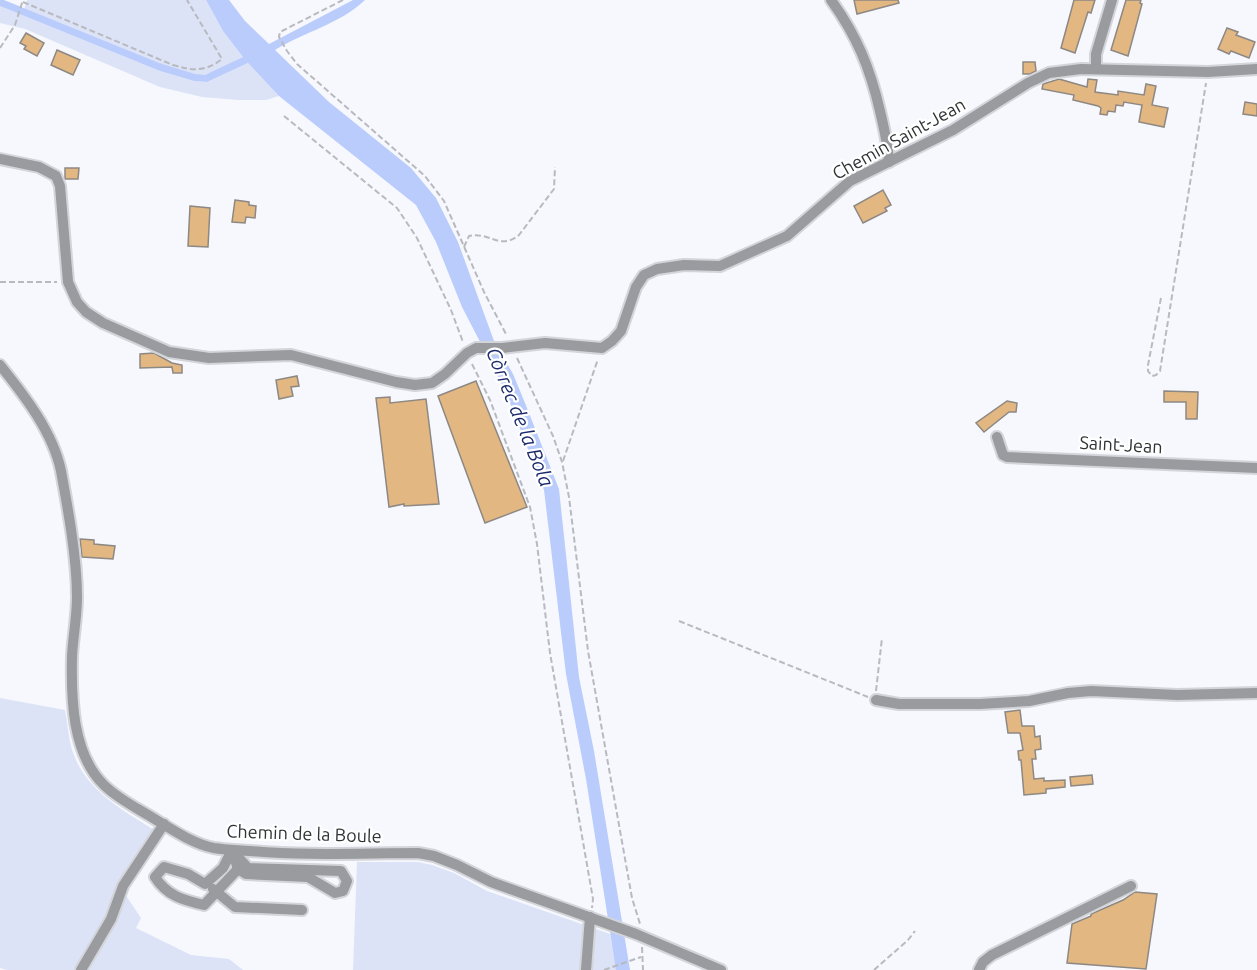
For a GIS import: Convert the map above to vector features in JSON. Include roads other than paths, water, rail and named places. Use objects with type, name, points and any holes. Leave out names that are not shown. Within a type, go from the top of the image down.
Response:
[{"type":"street","points":[[831,0],[857,40],[868,64],[888,147],[889,162]]},
{"type":"street","points":[[1096,68],[1096,54],[1112,0]]},
{"type":"street","name":"Chemin Saint-Jean","points":[[0,159],[39,167],[56,176],[60,186],[68,282],[76,302],[103,323],[169,352],[209,358],[291,355],[415,385],[432,383],[471,350],[545,344],[602,348],[621,331],[636,287],[644,275],[657,269],[684,265],[720,266],[787,236],[850,182],[953,130],[1040,77],[1059,70],[1096,68],[1208,72],[1257,69]]},
{"type":"street","name":"Chemin de la Boule","points":[[0,365],[18,387],[41,425],[53,447],[60,469],[77,598],[72,657],[73,701],[79,741],[88,764],[104,785],[128,803],[164,824],[213,848],[278,853],[418,853],[434,856],[491,882],[639,935],[721,970]]},
{"type":"street","name":"Saint-Jean","points":[[997,437],[1003,455],[1007,457],[1257,468]]},
{"type":"street","points":[[876,700],[899,704],[980,704],[1029,701],[1091,691],[1177,695],[1257,693]]},
{"type":"street","points":[[81,970],[111,919],[123,886],[164,824]]},
{"type":"street","points":[[232,850],[248,868],[341,871],[347,881],[343,891],[335,893],[308,877],[246,874],[238,869],[232,850]]},
{"type":"street","points":[[205,884],[223,868],[232,850]]},
{"type":"street","points":[[238,869],[217,892],[204,905],[178,898],[162,888],[155,877],[164,867],[188,874],[217,892],[235,907],[302,910]]},
{"type":"street","points":[[979,970],[983,962],[992,955],[1131,886]]},
{"type":"street","points":[[586,970],[592,918]]},
{"type":"water","name":"Còrrec de la Bola","points":[[0,0],[159,63],[205,75],[243,57],[223,31],[206,0],[229,0],[245,21],[269,44],[353,0],[365,0],[333,22],[275,50],[329,102],[411,168],[436,198],[458,242],[494,341],[513,374],[559,489],[579,677],[594,751],[630,970],[616,970],[586,779],[566,674],[544,490],[505,390],[462,307],[436,242],[416,205],[279,96],[248,63],[207,82],[194,81],[160,71],[0,6]]}]
